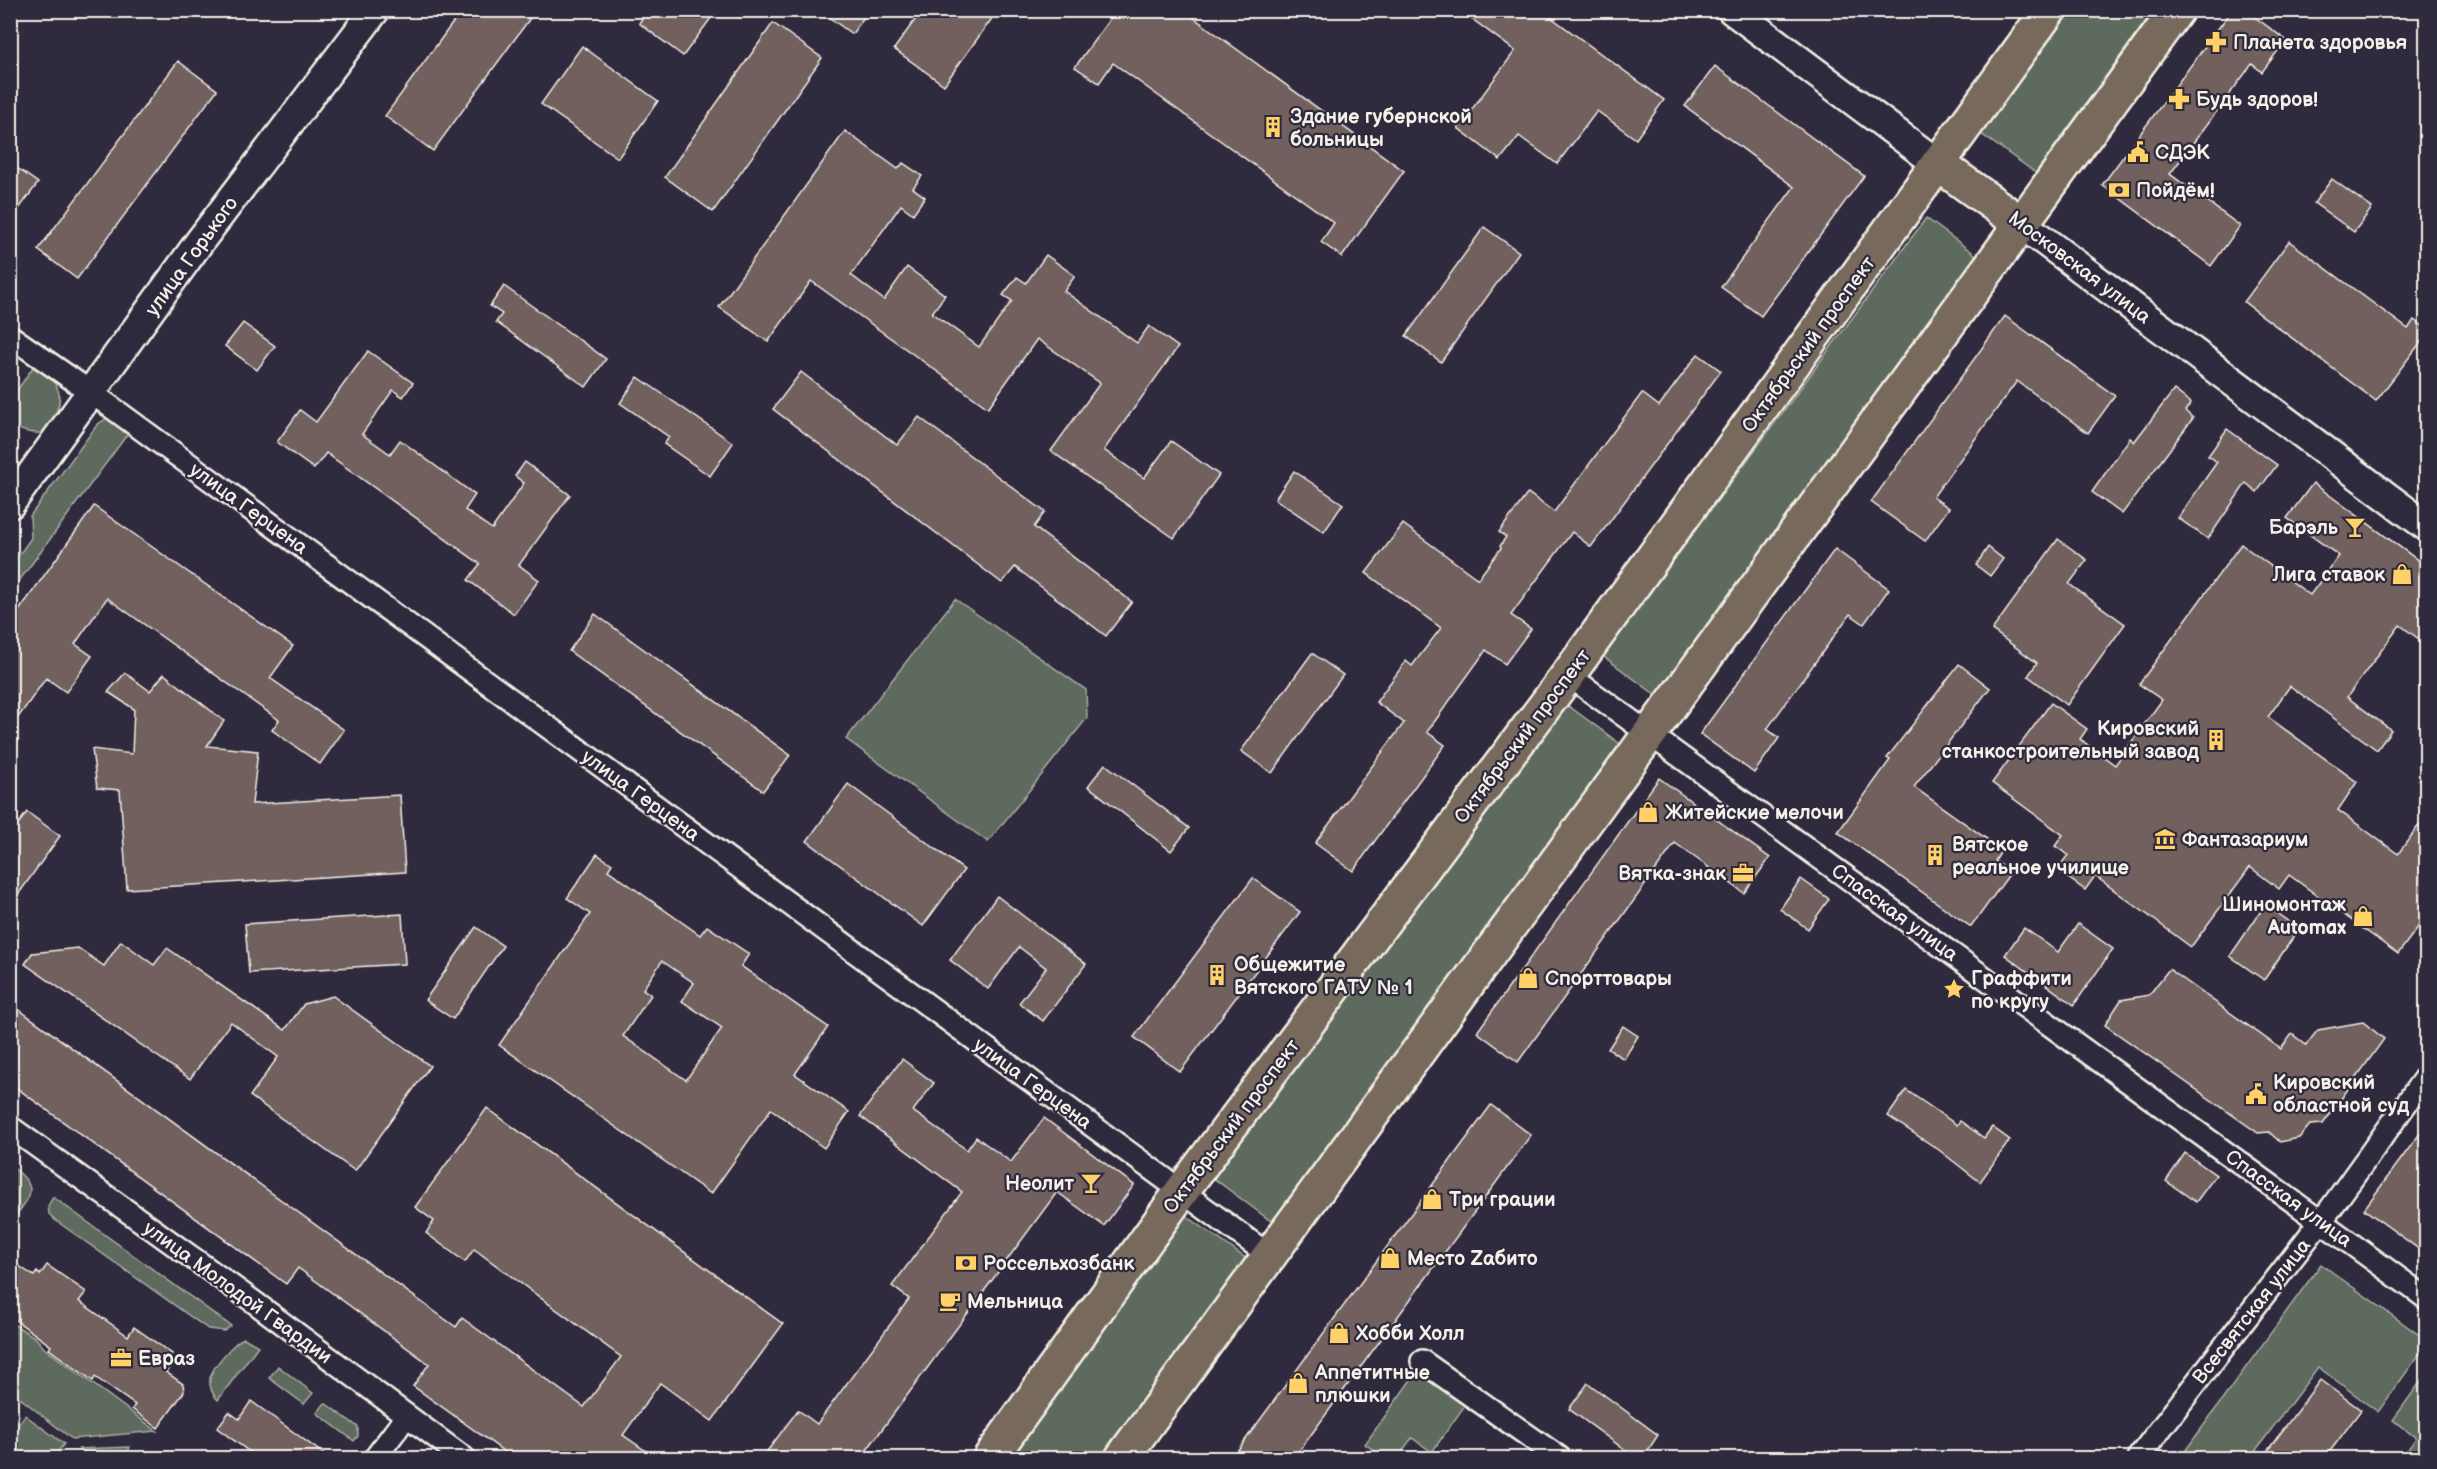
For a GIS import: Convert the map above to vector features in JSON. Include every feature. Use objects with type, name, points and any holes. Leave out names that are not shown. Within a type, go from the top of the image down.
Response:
[{"type":"main road","name":"улица Горького","points":[[10,504],[201,241],[375,10]]},
{"type":"main road","name":"Московская улица","points":[[1732,10],[2427,526]]},
{"type":"main road","name":"Октябрьский проспект","points":[[990,1458],[1181,1192],[1568,675],[2049,10]]},
{"type":"main road","points":[[1122,1458],[2023,225],[2177,10]]},
{"type":"street","name":"улица Герцена","points":[[10,336],[92,393],[1270,1256]]},
{"type":"street","name":"Спасская улица","points":[[1568,675],[2427,1298]]},
{"type":"street","name":"Всесвятская улица","points":[[2138,1458],[2321,1221],[2427,1076]]},
{"type":"street","name":"улица Молодой Гвардии","points":[[10,1127],[254,1302],[464,1458]]},
{"type":"street","points":[[1422,1361],[1560,1458]]},
{"type":"street","points":[[375,1458],[406,1417]]},
{"type":"green space","points":[[2070,11],[2153,11],[2036,173],[1981,134]]},
{"type":"green space","points":[[1926,218],[1980,258],[1657,696],[1603,656]]},
{"type":"green space","points":[[38,360],[53,379],[59,395],[56,412],[43,433],[26,432],[11,424],[11,399]]},
{"type":"green space","points":[[108,417],[132,428],[11,592],[11,566],[31,538],[30,516],[97,425]]},
{"type":"green space","points":[[955,599],[1086,690],[1087,718],[988,842],[846,739]]},
{"type":"green space","points":[[1566,704],[1627,749],[1272,1222],[1212,1177]]},
{"type":"green space","points":[[11,1166],[27,1181],[30,1193],[11,1222]]},
{"type":"green space","points":[[53,1197],[231,1326],[224,1331],[208,1329],[55,1220],[49,1214],[48,1206]]},
{"type":"green space","points":[[1184,1214],[1248,1260],[1102,1458],[1007,1458]]},
{"type":"green space","points":[[2321,1264],[2426,1340],[2426,1345],[2378,1412],[2318,1367],[2250,1458],[2180,1458]]},
{"type":"green space","points":[[10,1322],[36,1338],[44,1348],[157,1431],[72,1439],[11,1391]]},
{"type":"green space","points":[[244,1338],[258,1346],[218,1400],[211,1387],[212,1373],[229,1350]]},
{"type":"green space","points":[[278,1366],[313,1393],[304,1404],[269,1378]]},
{"type":"green space","points":[[1420,1367],[1468,1401],[1432,1452],[1412,1438],[1397,1458],[1385,1458],[1365,1444]]},
{"type":"green space","points":[[2426,1374],[2426,1458],[2402,1458],[2416,1438],[2393,1420]]},
{"type":"green space","points":[[325,1403],[358,1427],[358,1436],[354,1441],[317,1413]]},
{"type":"green space","points":[[25,1415],[64,1444],[53,1458],[11,1458],[11,1434]]},
{"type":"green space","points":[[130,1447],[125,1458],[92,1458],[79,1449]]},
{"type":"building","points":[[462,10],[536,10],[433,151],[385,116]]},
{"type":"building","points":[[648,10],[717,10],[683,56],[639,23]]},
{"type":"building","points":[[819,10],[869,10],[852,34]]},
{"type":"building","points":[[922,10],[998,10],[944,85],[894,49]]},
{"type":"building","name":"Здание губернской больницы","points":[[1116,10],[1183,10],[1404,171],[1342,257],[1321,242],[1334,223],[1113,63],[1099,83],[1075,67]]},
{"type":"building","points":[[1460,10],[1541,10],[1664,100],[1636,139],[1597,111],[1557,164],[1519,136],[1500,160],[1458,128],[1515,51]]},
{"type":"building","points":[[2232,10],[2245,10],[2286,40],[2262,72],[2252,64],[2170,174],[2240,226],[2211,266],[2102,185]]},
{"type":"building","points":[[773,23],[822,58],[713,212],[665,177]]},
{"type":"building","points":[[582,46],[658,101],[618,158],[541,104]]},
{"type":"building","points":[[178,61],[217,90],[77,279],[38,250]]},
{"type":"building","points":[[1715,66],[1864,176],[1761,316],[1721,287],[1794,187],[1685,106]]},
{"type":"building","points":[[845,131],[898,169],[903,163],[922,176],[913,188],[925,197],[913,214],[901,205],[851,275],[884,300],[907,267],[945,295],[932,313],[979,347],[1012,301],[1003,295],[1017,277],[1026,283],[1046,255],[1075,276],[1064,291],[1137,343],[1149,326],[1178,347],[1104,450],[1144,478],[1171,441],[1219,475],[1174,538],[1051,451],[1100,383],[1037,339],[988,408],[811,281],[768,342],[719,307]]},
{"type":"building","points":[[10,163],[38,183],[10,221]]},
{"type":"building","points":[[2332,179],[2372,208],[2354,232],[2314,203]]},
{"type":"building","points":[[1484,227],[1519,252],[1441,362],[1406,336]]},
{"type":"building","points":[[2289,241],[2408,329],[2414,320],[2427,329],[2427,334],[2376,401],[2244,302]]},
{"type":"building","points":[[504,286],[606,359],[586,387],[496,322],[502,314],[490,306]]},
{"type":"building","points":[[2005,316],[2115,396],[2088,433],[2017,381],[1933,497],[1949,508],[1925,541],[1871,502]]},
{"type":"building","points":[[243,323],[275,346],[257,370],[225,346]]},
{"type":"building","points":[[368,351],[413,383],[403,397],[393,390],[362,434],[390,454],[400,440],[475,495],[465,510],[492,529],[524,483],[515,476],[525,462],[570,495],[519,565],[539,580],[514,614],[468,580],[480,564],[326,453],[314,469],[277,442],[300,410],[316,422]]},
{"type":"building","points":[[1698,354],[1721,371],[1591,547],[1572,532],[1511,615],[1531,629],[1505,664],[1486,650],[1427,732],[1445,745],[1353,871],[1315,843],[1404,723],[1376,702],[1406,661],[1412,666],[1441,628],[1366,573],[1403,524],[1478,579],[1501,548],[1506,537],[1499,532],[1528,493],[1554,512],[1642,393],[1659,406]]},
{"type":"building","points":[[801,372],[897,445],[919,417],[1045,512],[1034,527],[1132,602],[1106,636],[1015,567],[1002,583],[773,409]]},
{"type":"building","points":[[638,377],[733,443],[710,476],[664,444],[669,437],[620,403]]},
{"type":"building","points":[[2174,390],[2191,403],[2185,411],[2193,418],[2122,514],[2092,492],[2130,438],[2134,442]]},
{"type":"building","points":[[2227,429],[2277,465],[2257,492],[2246,483],[2208,539],[2178,518],[2217,462],[2208,456]]},
{"type":"building","points":[[1294,471],[1343,504],[1324,532],[1275,499]]},
{"type":"building","name":"Кировский станкостроительный завод","points":[[2313,483],[2427,567],[2427,645],[2400,625],[2347,697],[2391,730],[2377,750],[2290,686],[2268,717],[2357,782],[2338,810],[2398,854],[2427,814],[2427,915],[2398,954],[2289,875],[2279,889],[2250,867],[2191,947],[2095,876],[2085,890],[2057,870],[2068,855],[2055,846],[2063,835],[1992,783],[2051,703],[2087,729],[2080,739],[2115,765],[2162,700],[2139,684],[2241,544],[2310,595],[2339,556],[2287,518]]},
{"type":"building","points":[[94,506],[293,646],[270,678],[344,730],[320,764],[272,730],[279,720],[107,598],[75,644],[92,656],[66,692],[46,678],[10,729],[10,623]]},
{"type":"building","points":[[2058,539],[2087,560],[2069,584],[2125,624],[2067,705],[2028,676],[2037,663],[1992,630]]},
{"type":"building","points":[[1988,547],[2003,559],[1990,576],[1976,565]]},
{"type":"building","points":[[1835,549],[1889,589],[1864,624],[1850,614],[1767,729],[1779,738],[1754,773],[1700,734]]},
{"type":"building","points":[[595,614],[790,755],[763,791],[569,651]]},
{"type":"building","points":[[1312,653],[1343,675],[1272,773],[1241,751]]},
{"type":"building","name":"Вятское реальное училище","points":[[1959,664],[1990,688],[1914,787],[2002,850],[1995,861],[2011,872],[1971,927],[1838,832],[1890,760],[1887,758]]},
{"type":"building","points":[[125,673],[150,691],[164,674],[224,721],[207,746],[258,751],[252,804],[400,795],[405,872],[127,889],[120,790],[97,788],[92,749],[132,754],[134,709],[108,692]]},
{"type":"building","points":[[1105,764],[1189,828],[1171,851],[1088,786]]},
{"type":"building","points":[[1659,778],[1770,858],[1744,893],[1675,843],[1518,1062],[1477,1032]]},
{"type":"building","points":[[848,784],[964,870],[923,926],[807,841]]},
{"type":"building","points":[[27,812],[60,836],[10,906],[10,835]]},
{"type":"building","points":[[597,854],[612,864],[608,870],[700,935],[707,926],[749,954],[741,966],[828,1027],[795,1074],[849,1112],[824,1148],[771,1109],[711,1194],[499,1045],[590,914],[567,898]],"holes":[[[662,961],[694,983],[682,1001],[722,1028],[686,1080],[623,1036],[651,995],[643,989]]]},
{"type":"building","name":"Общежитие Вятского ГАТУ № 1","points":[[1253,878],[1300,912],[1180,1072],[1134,1037]]},
{"type":"building","points":[[1801,879],[1829,899],[1808,929],[1780,909]]},
{"type":"building","points":[[997,896],[1086,964],[1043,1021],[1019,1003],[1046,968],[1019,947],[988,989],[950,960]]},
{"type":"building","points":[[2265,905],[2299,929],[2264,980],[2230,956]]},
{"type":"building","points":[[402,914],[405,964],[249,973],[245,924]]},
{"type":"building","name":"Вятское реальное училище","points":[[2078,924],[2113,949],[2074,1005],[2005,955],[2024,928],[2058,952]]},
{"type":"building","points":[[476,927],[503,946],[453,1019],[425,1000]]},
{"type":"building","points":[[121,941],[154,965],[167,948],[285,1030],[304,1004],[333,996],[430,1066],[355,1171],[250,1096],[278,1057],[231,1022],[190,1079],[25,964],[32,953],[78,948],[104,966]]},
{"type":"building","points":[[2169,969],[2281,1049],[2292,1034],[2306,1045],[2318,1030],[2363,1022],[2384,1039],[2323,1124],[2310,1125],[2299,1138],[2280,1142],[2269,1132],[2258,1133],[2105,1025],[2121,1000],[2149,995]]},
{"type":"building","points":[[10,1003],[456,1327],[462,1318],[584,1407],[621,1357],[474,1249],[465,1262],[426,1233],[434,1221],[415,1207],[487,1108],[783,1324],[712,1421],[660,1383],[623,1435],[656,1458],[513,1458],[413,1386],[429,1364],[298,1268],[286,1284],[10,1083]]},
{"type":"building","points":[[1623,1026],[1638,1036],[1624,1059],[1608,1049]]},
{"type":"building","points":[[902,1059],[934,1083],[913,1111],[967,1150],[976,1137],[1011,1162],[1044,1118],[1134,1185],[1104,1226],[1057,1192],[861,1458],[762,1458],[798,1410],[817,1424],[909,1299],[892,1286],[962,1192],[860,1116]]},
{"type":"building","points":[[1906,1090],[1957,1125],[1960,1121],[1984,1138],[1992,1127],[2010,1140],[1980,1182],[1939,1150],[1888,1116]]},
{"type":"building","points":[[1491,1105],[1531,1135],[1294,1458],[1232,1458]]},
{"type":"building","points":[[2427,1124],[2427,1255],[2364,1209]]},
{"type":"building","points":[[2185,1153],[2216,1175],[2196,1202],[2166,1181]]},
{"type":"building","points":[[10,1260],[34,1276],[37,1272],[40,1275],[47,1265],[86,1292],[79,1301],[128,1336],[134,1327],[172,1354],[165,1364],[170,1367],[166,1372],[183,1384],[184,1392],[158,1428],[132,1409],[135,1405],[95,1377],[93,1381],[49,1349],[51,1346],[10,1316]]},
{"type":"building","points":[[2320,1380],[2361,1410],[2325,1458],[2262,1458]]},
{"type":"building","points":[[1588,1383],[1658,1435],[1643,1458],[1636,1458],[1569,1409]]},
{"type":"building","points":[[251,1401],[329,1458],[258,1458],[217,1428],[229,1412],[239,1419]]},
{"type":"place","name":"Планета здоровья","points":[[2216,42]]},
{"type":"place","name":"Будь здоров!","points":[[2179,99]]},
{"type":"place","name":"Здание губернской больницы","points":[[1273,127]]},
{"type":"place","name":"СДЭК","points":[[2138,152]]},
{"type":"place","name":"Пойдём!","points":[[2119,190]]},
{"type":"place","name":"Барэль","points":[[2355,527]]},
{"type":"place","name":"Лига ставок","points":[[2402,574]]},
{"type":"place","name":"Кировский станкостроительный завод","points":[[2216,740]]},
{"type":"place","name":"Житейские мелочи","points":[[1648,812]]},
{"type":"place","name":"Фантазариум","points":[[2165,839]]},
{"type":"place","name":"Вятское реальное училище","points":[[1935,855]]},
{"type":"place","name":"Вятка-знак","points":[[1743,873]]},
{"type":"place","name":"Шиномонтаж Automax","points":[[2363,916]]},
{"type":"place","name":"Общежитие Вятского ГАТУ № 1","points":[[1217,975]]},
{"type":"place","name":"Спорттовары","points":[[1528,978]]},
{"type":"place","name":"Граффити по кругу","points":[[1954,989]]},
{"type":"place","name":"Кировский областной суд","points":[[2256,1094]]},
{"type":"place","name":"Неолит","points":[[1091,1183]]},
{"type":"place","name":"Три грации","points":[[1432,1199]]},
{"type":"place","name":"Место Zабито","points":[[1390,1258]]},
{"type":"place","name":"Россельхозбанк","points":[[966,1263]]},
{"type":"place","name":"Мельница","points":[[950,1301]]},
{"type":"place","name":"Хобби Холл","points":[[1339,1333]]},
{"type":"place","name":"Евраз","points":[[121,1358]]},
{"type":"place","name":"Аппетитные плюшки","points":[[1298,1383]]}]
